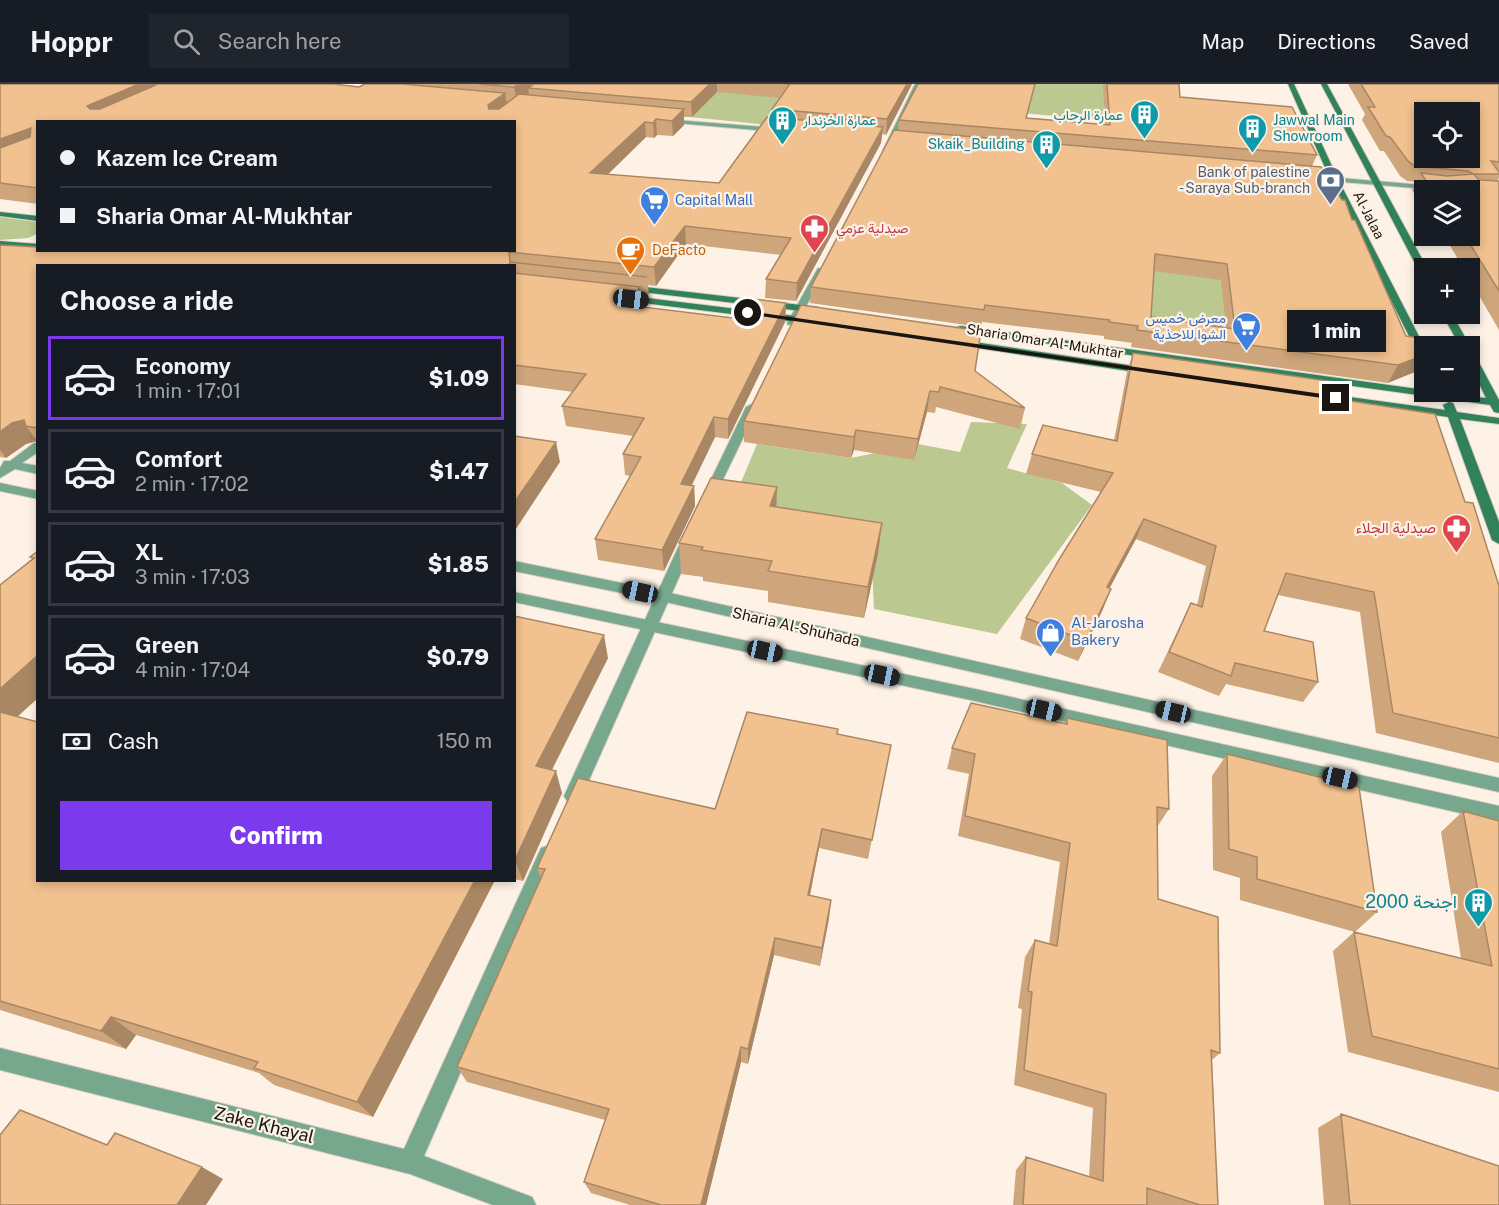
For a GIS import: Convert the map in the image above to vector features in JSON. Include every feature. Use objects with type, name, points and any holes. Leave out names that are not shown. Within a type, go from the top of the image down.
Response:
[{"type":"main road","name":"Al-Jalaa","points":[[1291,84],[1334,179],[1414,336]]},
{"type":"main road","name":"Al-Jalaa","points":[[1324,84],[1417,258]]},
{"type":"main road","points":[[0,214],[36,219]]},
{"type":"main road","points":[[11,245],[36,240]]},
{"type":"main road","points":[[0,244],[36,247]]},
{"type":"main road","points":[[622,287],[797,313],[818,322]]},
{"type":"main road","points":[[608,297],[797,313],[824,310]]},
{"type":"main road","name":"Sharia Omar Al-Mukhtar","points":[[953,328],[1414,390]]},
{"type":"main road","name":"Sharia Omar Al-Mukhtar","points":[[948,341],[1161,373]]},
{"type":"main road","points":[[1480,373],[1498,406]]},
{"type":"main road","points":[[1313,395],[1499,421]]},
{"type":"main road","points":[[1448,402],[1499,540]]},
{"type":"main road","name":"Sharia Omar Al-Mukhtar","points":[[1480,402],[1498,406]]},
{"type":"street","points":[[879,161],[918,84]]},
{"type":"street","points":[[657,119],[785,131]]},
{"type":"street","points":[[879,139],[902,141]]},
{"type":"street","points":[[1311,177],[1414,186]]},
{"type":"street","points":[[784,340],[823,265]]},
{"type":"street","points":[[566,813],[661,596],[759,393]]},
{"type":"street","points":[[0,474],[6,464],[36,447]]},
{"type":"street","points":[[6,464],[36,470]]},
{"type":"street","points":[[0,487],[36,495]]},
{"type":"street","name":"Sharia Al-Shuhada","points":[[516,566],[661,596],[1499,785]]},
{"type":"street","name":"Sharia Al-Shuhada","points":[[516,597],[975,694],[1499,814]]},
{"type":"street","points":[[410,1162],[556,835]]},
{"type":"street","name":"Zake Khayal","points":[[0,1059],[410,1162],[524,1205]]},
{"type":"green space","points":[[642,84],[802,84],[769,125],[659,114]]},
{"type":"green space","points":[[1028,84],[1104,84],[1104,120],[960,108]]},
{"type":"green space","points":[[0,217],[36,222],[36,234],[28,238],[0,240]]},
{"type":"green space","points":[[1136,268],[1283,284],[1252,328],[1222,324],[1225,345],[1145,333]]},
{"type":"green space","points":[[971,422],[1027,424],[1007,468],[1062,483],[1092,505],[997,634],[874,609],[871,543],[778,540],[777,507],[734,499],[757,444],[851,458],[918,444],[960,452]]},
{"type":"building","points":[[0,84],[139,84],[87,106],[90,109],[100,109],[158,84],[334,84],[359,87],[365,84],[402,84],[505,93],[488,105],[489,109],[499,109],[519,94],[684,109],[672,121],[656,119],[653,123],[645,122],[590,173],[719,183],[767,117],[883,127],[797,283],[766,279],[791,238],[685,226],[654,267],[509,252],[516,252],[516,120],[36,120],[36,188],[0,183],[0,148],[30,137],[31,128],[0,139]]},
{"type":"building","points":[[479,84],[519,84],[514,87]]},
{"type":"building","points":[[534,84],[710,84],[691,102],[528,88]]},
{"type":"building","points":[[790,84],[907,84],[887,119],[772,109]]},
{"type":"building","points":[[918,84],[1035,84],[1026,118],[1110,125],[1107,84],[1179,84],[1180,97],[1292,107],[1317,155],[899,120]]},
{"type":"building","points":[[1361,84],[1499,84],[1499,162],[1491,161],[1499,174],[1473,174],[1468,171],[1436,168],[1480,168],[1480,102],[1414,102],[1414,165],[1408,161],[1390,137],[1386,136],[1368,107],[1375,107]]},
{"type":"building","points":[[894,130],[1321,167],[1342,200],[1345,200],[1406,336],[1414,337],[1414,359],[1398,365],[1137,330],[1138,326],[1109,322],[1110,320],[985,305],[984,310],[811,287]],"holes":[[[1155,254],[1227,264],[1235,329],[1151,317]]]},
{"type":"building","points":[[1421,173],[1447,176],[1474,174],[1479,180],[1426,180]]},
{"type":"building","points":[[1480,180],[1499,181],[1499,291],[1471,246],[1480,246]]},
{"type":"building","points":[[0,245],[36,247],[36,252],[509,252],[511,262],[509,264],[36,264],[36,428],[26,426],[24,420],[12,423],[0,432]]},
{"type":"building","points":[[516,273],[640,287],[626,305],[741,319],[753,299],[786,303],[728,419],[714,417],[681,484],[694,486],[662,550],[595,539],[641,457],[623,454],[644,418],[562,406],[586,374],[516,365]]},
{"type":"building","points":[[801,305],[981,331],[975,371],[1025,408],[940,387],[939,392],[930,391],[918,439],[856,430],[854,437],[744,421]]},
{"type":"building","points":[[1133,353],[1349,384],[1318,396],[1435,414],[1465,502],[1473,503],[1499,586],[1499,738],[1393,713],[1374,592],[1286,573],[1264,631],[1313,642],[1318,682],[1235,663],[1231,676],[1169,652],[1191,603],[1202,607],[1216,546],[1144,519],[1107,587],[1111,589],[1086,641],[1026,618],[1113,473],[1032,454],[1043,425],[1117,441]]},
{"type":"building","points":[[516,436],[556,442],[516,500]]},
{"type":"building","points":[[711,478],[777,487],[770,506],[882,523],[868,587],[768,571],[772,561],[701,550],[703,547],[679,543]]},
{"type":"building","points":[[36,552],[36,657],[0,689],[0,585],[34,558],[30,557]]},
{"type":"building","points":[[516,616],[604,635],[536,766],[556,771],[516,858]]},
{"type":"building","points":[[971,703],[1067,724],[1067,718],[1167,740],[1169,809],[1157,807],[1158,899],[1218,917],[1220,1053],[1211,1050],[1218,1205],[1200,1205],[1147,1188],[1147,1205],[1023,1205],[1026,1157],[1103,1181],[1106,1094],[1024,1070],[1032,992],[1028,991],[1035,940],[1057,946],[1070,843],[965,816],[975,754],[952,748]]},
{"type":"building","points":[[0,712],[36,721],[36,882],[474,882],[357,1102],[254,1068],[258,1062],[111,1017],[101,1031],[0,1001]]},
{"type":"building","points":[[747,712],[838,729],[837,734],[891,745],[872,840],[822,829],[808,895],[831,900],[822,948],[775,938],[748,1049],[741,1047],[701,1205],[661,1205],[584,1182],[609,1109],[457,1067],[545,869],[537,868],[578,778],[715,809]]},
{"type":"building","points":[[1227,754],[1359,787],[1377,912],[1257,879],[1257,857],[1229,849]]},
{"type":"building","points":[[1463,811],[1499,821],[1499,1069],[1372,1036],[1354,932],[1492,966]]},
{"type":"building","points":[[20,1110],[107,1145],[115,1133],[202,1167],[177,1205],[0,1205],[0,1135]]},
{"type":"building","points":[[1341,1114],[1499,1166],[1499,1205],[1350,1205]]},
{"type":"place","name":"عمارة الرحاب","points":[[1144,140]]},
{"type":"place","name":"عمارة الخزندار","points":[[782,146]]},
{"type":"place","name":"Jawwal Main Showroom","points":[[1252,154]]},
{"type":"place","name":"Skaik_Building","points":[[1046,170]]},
{"type":"place","name":"Bank of palestine - Saraya Sub-branch","points":[[1331,206]]},
{"type":"place","name":"Capital Mall","points":[[654,226]]},
{"type":"place","name":"صيدلية عزمي","points":[[815,254]]},
{"type":"place","name":"DeFacto","points":[[631,276]]},
{"type":"place","name":"معرض خميس الشوا للاحذية","points":[[1247,352]]},
{"type":"place","name":"صيدلية الجلاء","points":[[1457,554]]},
{"type":"place","name":"Al-Jarosha Bakery","points":[[1050,658]]},
{"type":"place","name":"اجنحة 2000","points":[[1478,928]]},
{"type":"route","points":[[748,313],[1336,398]]}]
